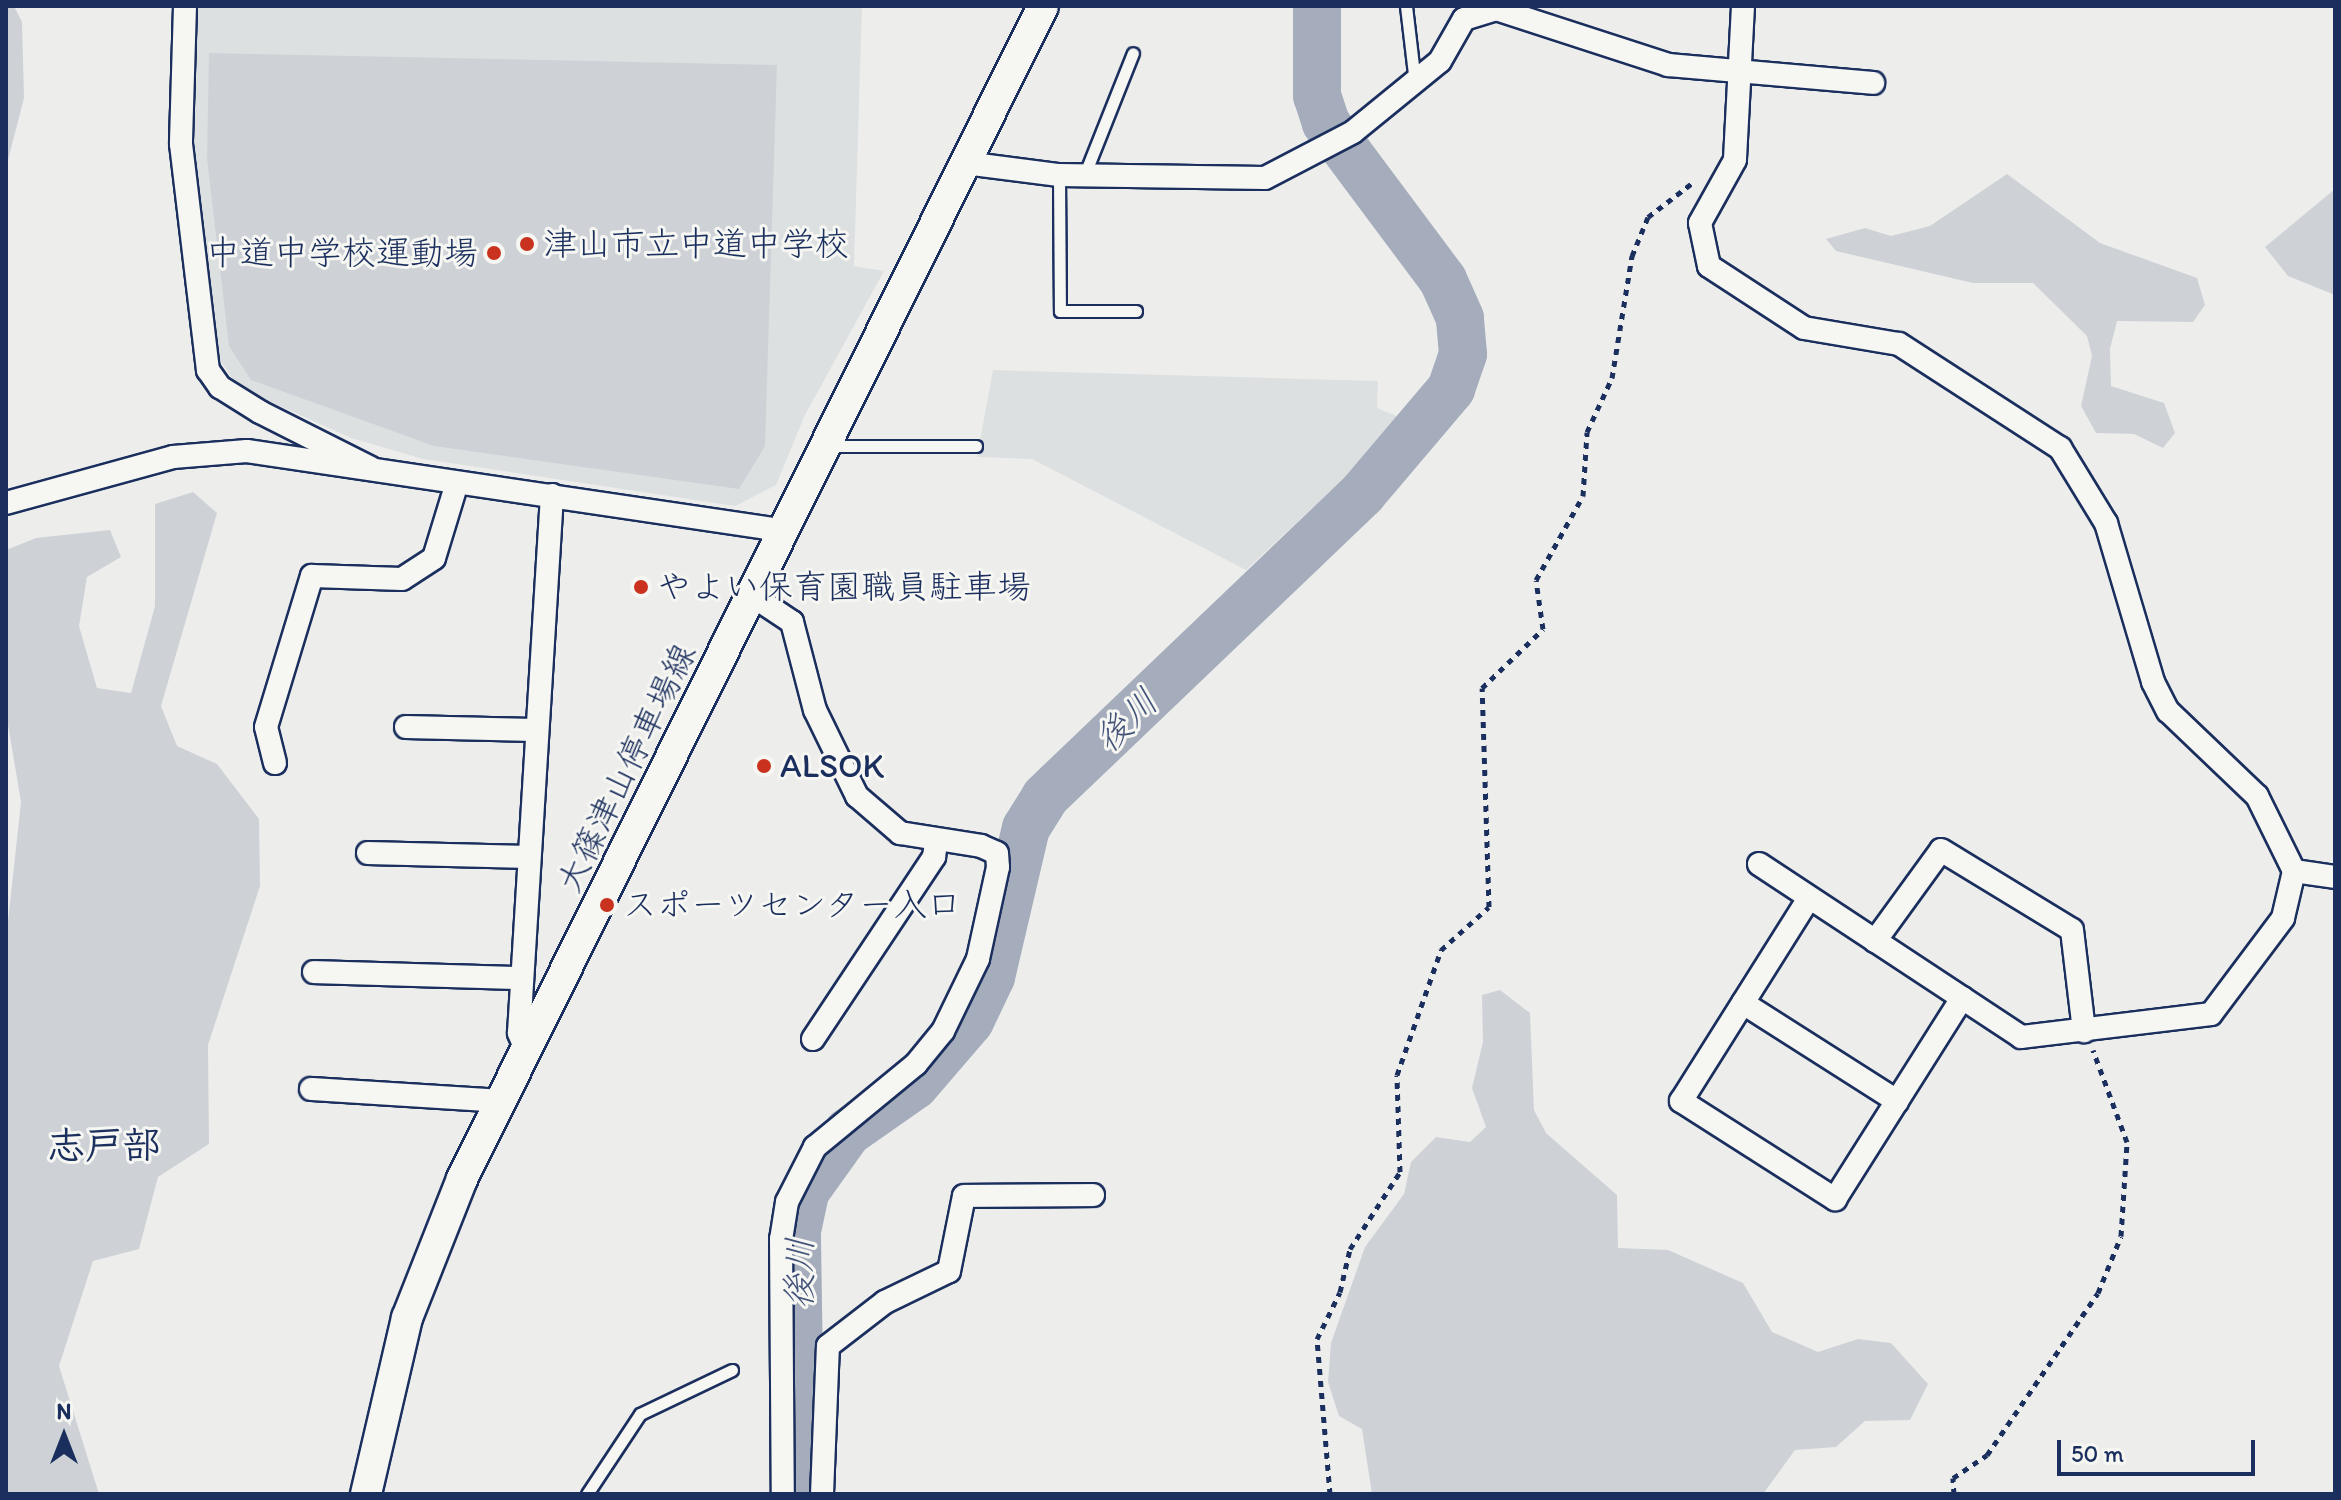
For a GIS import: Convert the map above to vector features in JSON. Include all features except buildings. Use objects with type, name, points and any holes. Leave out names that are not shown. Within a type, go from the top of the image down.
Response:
[{"type":"main road","name":"大篠津山停車場線","points":[[366,1494],[407,1318],[500,1101],[786,531],[1043,6]]},
{"type":"street","points":[[185,6],[181,144],[208,370],[220,387],[260,412],[374,471]]},
{"type":"street","points":[[1743,6],[1735,160],[1700,223],[1709,266],[1804,328],[1899,344],[2060,448],[2106,523],[2168,711],[2257,796],[2294,871],[2283,918],[2211,1014],[2021,1037],[1759,864]]},
{"type":"street","points":[[965,163],[1059,175],[1265,178],[1353,132],[1440,61],[1464,19],[1496,9],[1668,65],[1873,83]]},
{"type":"street","points":[[6,503],[216,450],[552,495],[786,531]]},
{"type":"street","points":[[275,763],[266,727],[312,576],[402,579],[434,558],[457,483]]},
{"type":"street","points":[[527,1052],[519,1033],[534,730],[552,495]]},
{"type":"street","points":[[753,596],[792,622],[815,710],[857,796],[900,833],[997,853],[978,959],[943,1031],[916,1064],[815,1147],[787,1202],[781,1239],[783,1494]]},
{"type":"street","points":[[406,727],[534,730]]},
{"type":"street","points":[[813,1039],[934,857],[936,842]]},
{"type":"street","points":[[1875,941],[1941,850],[2072,930],[2084,1031]]},
{"type":"street","points":[[368,853],[528,857]]},
{"type":"street","points":[[2294,871],[2335,877]]},
{"type":"street","points":[[1809,898],[1681,1101],[1835,1199],[1962,998]]},
{"type":"street","points":[[314,972],[522,978]]},
{"type":"street","points":[[1743,1003],[1897,1101]]},
{"type":"street","points":[[311,1089],[500,1101]]},
{"type":"street","points":[[822,1494],[828,1346],[885,1302],[949,1271],[957,1203],[964,1196],[1093,1195]]},
{"type":"lane","points":[[1406,6],[1415,84]]},
{"type":"lane","points":[[1084,176],[1133,53]]},
{"type":"lane","points":[[1059,175],[1060,311],[1136,311]]},
{"type":"lane","points":[[826,446],[976,446]]},
{"type":"lane","points":[[587,1494],[640,1414],[732,1370]]},
{"type":"path","points":[[1330,1494],[1317,1339],[1340,1292],[1350,1249],[1400,1172],[1397,1075],[1441,950],[1489,907],[1482,688],[1543,629],[1536,580],[1583,496],[1587,432],[1612,378],[1617,315],[1648,217],[1735,160]]},
{"type":"path","points":[[1954,1494],[1953,1478],[1987,1455],[2098,1293],[2121,1236],[2127,1142],[2117,1099],[2084,1031]]},
{"type":"shaded area","points":[[6,6],[14,6],[22,22],[24,98],[6,168]]},
{"type":"shaded area","name":"中道中学校運動場","points":[[194,6],[862,6],[854,266],[884,271],[805,415],[776,485],[735,506],[423,459],[351,438],[238,387],[216,354],[190,153]]},
{"type":"shaded area","name":"中道中学校運動場","points":[[209,53],[777,65],[765,446],[739,489],[434,446],[251,380],[229,346],[207,159]]},
{"type":"shaded area","points":[[2007,174],[2100,243],[2197,278],[2205,305],[2193,322],[2117,321],[2110,349],[2111,386],[2164,403],[2175,433],[2163,448],[2134,434],[2096,433],[2081,406],[2092,356],[2087,336],[2033,283],[1973,283],[1836,251],[1826,239],[1865,228],[1891,236],[1930,226]]},
{"type":"shaded area","points":[[2335,189],[2335,295],[2288,276],[2265,247]]},
{"type":"shaded area","points":[[993,370],[1378,381],[1377,408],[1406,420],[1246,570],[1032,459],[977,457]]},
{"type":"shaded area","points":[[193,492],[217,513],[161,706],[177,746],[217,764],[259,819],[260,886],[208,1045],[209,1144],[158,1177],[139,1249],[93,1261],[59,1366],[99,1494],[6,1494],[6,940],[21,802],[6,713],[6,550],[36,538],[110,530],[121,557],[87,577],[79,626],[97,688],[131,693],[155,606],[155,504]]},
{"type":"shaded area","points":[[1500,990],[1530,1013],[1534,1110],[1546,1133],[1617,1195],[1618,1248],[1668,1250],[1743,1283],[1772,1332],[1818,1352],[1858,1339],[1891,1343],[1928,1384],[1910,1420],[1865,1421],[1836,1447],[1795,1450],[1763,1494],[1372,1494],[1362,1429],[1339,1416],[1328,1382],[1331,1343],[1365,1247],[1404,1194],[1411,1162],[1436,1137],[1470,1142],[1486,1127],[1472,1088],[1483,1042],[1482,995]]},
{"type":"waterway","name":"後川","points":[[801,1494],[797,1231],[805,1192],[848,1132],[915,1085],[970,1021],[991,977],[1026,828],[1045,797],[1362,494],[1451,389],[1463,354],[1460,318],[1443,280],[1326,123],[1317,96],[1317,6]]},
{"type":"place","name":"津山市立中道中学校","points":[[527,244]]},
{"type":"place","name":"中道中学校運動場","points":[[494,253]]},
{"type":"place","name":"やよい保育園職員駐車場","points":[[641,587]]},
{"type":"place","name":"ALSOK","points":[[764,766]]},
{"type":"place","name":"スポーツセンター入口","points":[[607,905]]},
{"type":"district","name":"志戸部","points":[[104,1146]]}]
